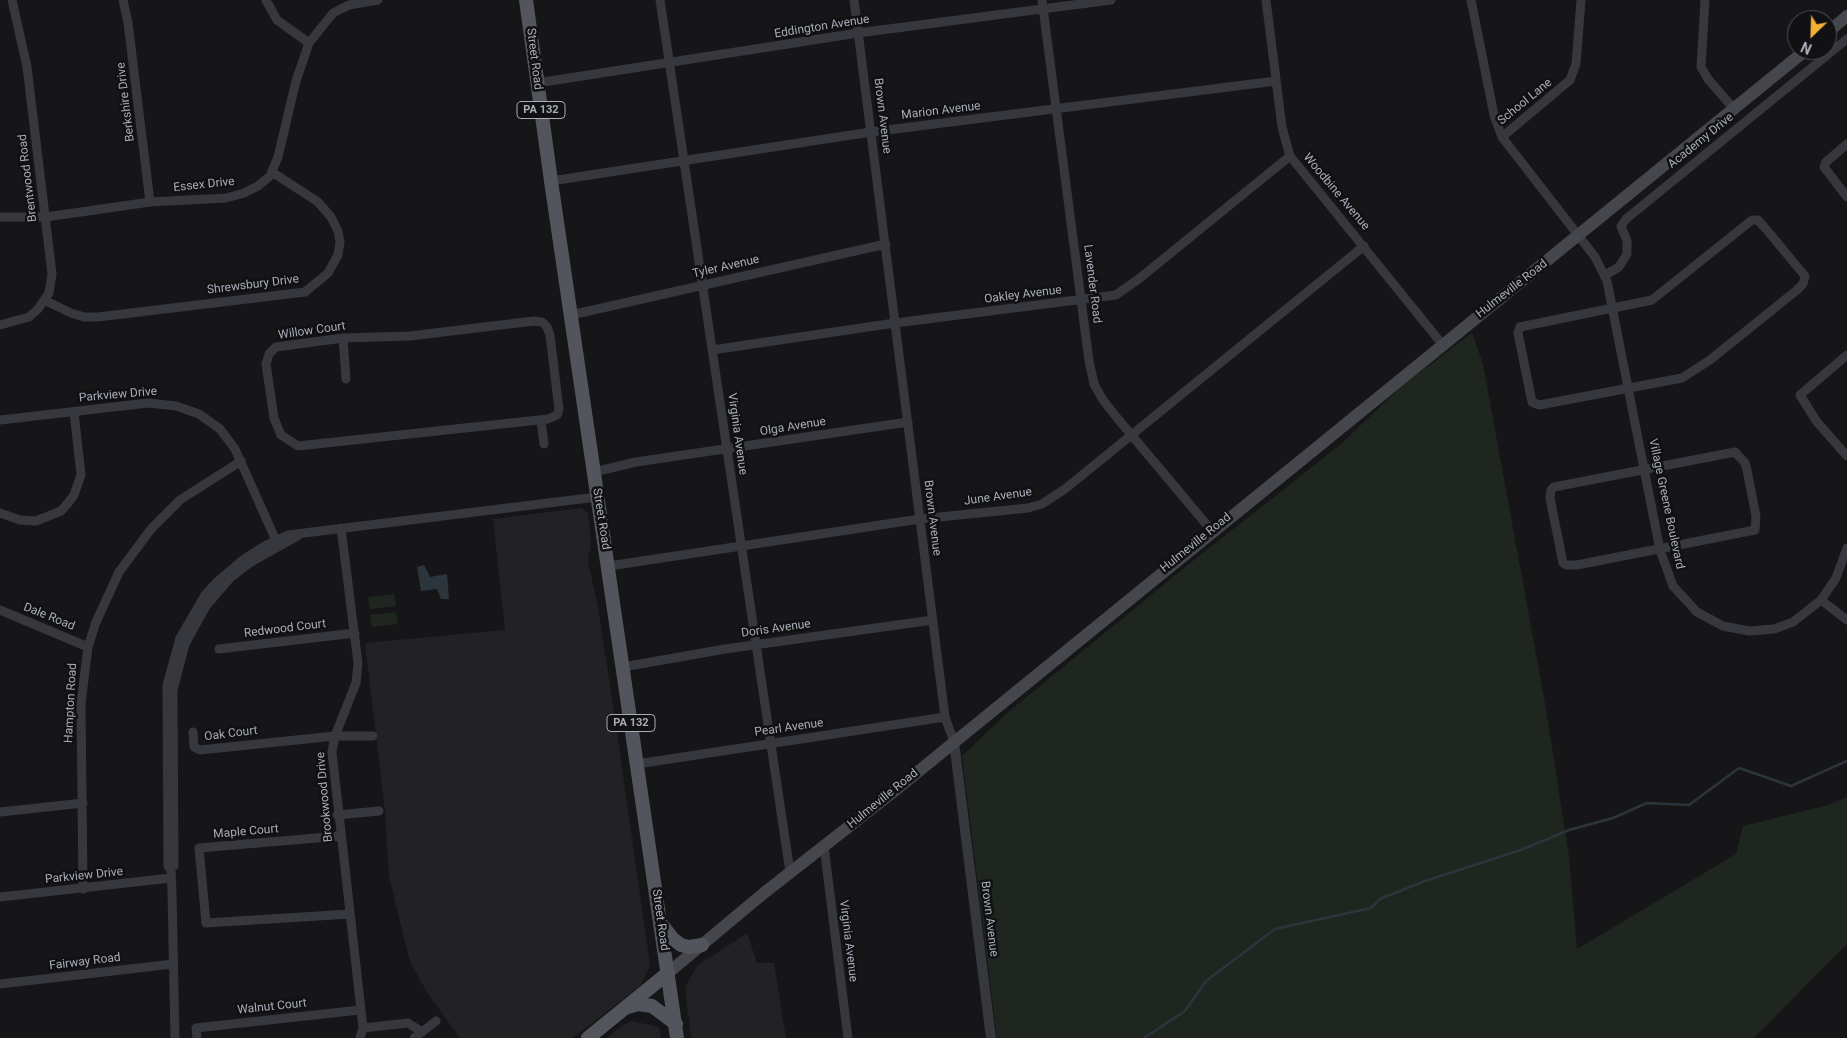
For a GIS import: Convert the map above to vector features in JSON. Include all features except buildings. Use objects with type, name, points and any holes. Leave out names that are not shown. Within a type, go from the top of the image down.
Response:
[{"type":"main road","name":"Street Road","points":[[526,0],[676,1031]]},
{"type":"main road","points":[[1837,24],[1847,16]]},
{"type":"main road","name":"Hulmeville Road","points":[[588,1038],[790,872],[954,742],[1794,60]]},
{"type":"main road","points":[[660,923],[677,943],[689,947],[702,945]]},
{"type":"main road","points":[[626,1008],[638,1004],[652,1006],[676,1031]]},
{"type":"street","name":"Brentwood Road","points":[[0,325],[28,317],[38,309],[49,293],[52,274],[27,67],[12,0]]},
{"type":"street","name":"Berkshire Drive","points":[[123,0],[128,22],[150,202]]},
{"type":"street","points":[[266,0],[277,20],[309,43]]},
{"type":"street","name":"Essex Drive","points":[[0,217],[46,216],[150,202],[226,198],[244,193],[258,186],[272,172],[278,157],[296,81],[309,43],[333,13],[349,5],[378,0]]},
{"type":"street","name":"Virginia Avenue","points":[[660,0],[790,872]]},
{"type":"street","name":"Brown Avenue","points":[[854,0],[945,717],[954,742],[991,1038]]},
{"type":"street","name":"Eddington Avenue","points":[[537,83],[1042,5],[1111,0]]},
{"type":"street","name":"Woodbine Avenue","points":[[1266,0],[1285,142],[1290,156],[1442,344]]},
{"type":"street","name":"Village Greene Boulevard","points":[[1471,0],[1494,115],[1502,137],[1579,235],[1605,275],[1660,550],[1669,578],[1678,594],[1697,612],[1723,626],[1749,631],[1774,629],[1793,622],[1821,600],[1836,578],[1847,548]]},
{"type":"street","name":"School Lane","points":[[1502,137],[1570,80],[1576,64],[1581,0]]},
{"type":"street","points":[[1705,0],[1702,67],[1708,79],[1734,109]]},
{"type":"street","name":"Lavender Road","points":[[1042,5],[1094,384],[1103,400],[1131,435],[1212,531]]},
{"type":"street","name":"Academy Drive","points":[[1605,275],[1619,267],[1627,254],[1627,241],[1621,226],[1626,219],[1847,39]]},
{"type":"street","name":"Marion Avenue","points":[[551,181],[871,132],[1276,81]]},
{"type":"street","points":[[1847,144],[1826,162],[1824,167],[1847,197]]},
{"type":"street","name":"Oakley Avenue","points":[[712,350],[896,323],[1081,300],[1122,292],[1290,156]]},
{"type":"street","name":"Shrewsbury Drive","points":[[44,300],[71,313],[84,317],[98,317],[305,292],[328,273],[338,255],[340,242],[338,231],[331,217],[318,202],[272,172]]},
{"type":"street","points":[[1755,220],[1766,229],[1805,276],[1805,280],[1797,290],[1696,370],[1682,378],[1629,388],[1539,405],[1532,402],[1518,333],[1520,327],[1644,302],[1660,295],[1755,220]]},
{"type":"street","name":"Tyler Avenue","points":[[571,314],[886,244]]},
{"type":"street","name":"June Avenue","points":[[609,566],[741,548],[920,519],[1028,508],[1042,504],[1066,488],[1364,246]]},
{"type":"street","name":"Willow Court","points":[[534,320],[542,322],[548,327],[550,335],[560,410],[557,415],[541,420],[298,446],[282,436],[274,418],[266,364],[269,354],[276,347],[343,338],[410,336],[534,320]]},
{"type":"street","points":[[343,338],[346,379]]},
{"type":"street","points":[[1847,355],[1800,395],[1817,422],[1847,456]]},
{"type":"street","name":"Parkview Drive","points":[[0,420],[148,403],[176,406],[199,414],[213,424],[235,449],[277,544]]},
{"type":"street","points":[[0,513],[20,520],[36,521],[61,511],[74,495],[81,475],[74,412]]},
{"type":"street","points":[[541,420],[544,444]]},
{"type":"street","name":"Olga Avenue","points":[[594,472],[636,462],[908,422]]},
{"type":"street","points":[[1735,452],[1746,464],[1757,528],[1753,531],[1660,550],[1576,566],[1566,566],[1562,559],[1550,498],[1551,490],[1554,487],[1735,452]]},
{"type":"street","name":"Hampton Road","points":[[83,889],[81,704],[88,647],[111,587],[141,541],[180,500],[241,462]]},
{"type":"street","points":[[175,1038],[171,874],[168,866],[166,685],[173,656],[188,621],[217,582],[244,559],[277,544],[288,535],[597,497]]},
{"type":"street","name":"Brookwood Drive","points":[[341,528],[358,663],[356,683],[335,736],[332,752],[337,814],[362,1028],[360,1038]]},
{"type":"street","points":[[1821,600],[1847,620]]},
{"type":"street","name":"Dale Road","points":[[0,610],[88,647]]},
{"type":"street","name":"Doris Avenue","points":[[623,667],[755,645],[933,620]]},
{"type":"street","name":"Redwood Court","points":[[219,650],[355,633]]},
{"type":"street","name":"Pearl Avenue","points":[[637,764],[945,717]]},
{"type":"street","name":"Oak Court","points":[[193,732],[194,747],[200,750],[335,736]]},
{"type":"street","points":[[335,736],[373,736]]},
{"type":"street","points":[[0,812],[83,803]]},
{"type":"street","points":[[337,814],[379,811]]},
{"type":"street","name":"Maple Court","points":[[340,836],[199,848],[206,923],[350,914]]},
{"type":"street","name":"Virginia Avenue","points":[[824,846],[848,1038]]},
{"type":"street","name":"Parkview Drive","points":[[0,898],[83,889],[171,874]]},
{"type":"street","name":"Fairway Road","points":[[0,984],[173,964]]},
{"type":"street","name":"Walnut Court","points":[[197,1038],[196,1028],[360,1010]]},
{"type":"street","points":[[414,1038],[436,1021]]},
{"type":"street","points":[[362,1028],[408,1023],[422,1032]]},
{"type":"shaded area","points":[[1472,333],[1483,364],[1546,709],[1569,856],[1577,949],[1736,854],[1743,826],[1828,805],[1847,797],[1847,944],[1754,1038],[997,1038],[962,756],[1007,713],[1189,564],[1341,444],[1403,385]]},
{"type":"shaded area","points":[[581,508],[588,513],[591,542],[588,562],[598,607],[650,965],[641,985],[573,1038],[460,1038],[428,994],[410,962],[389,876],[385,811],[365,643],[505,630],[493,519]]},
{"type":"shaded area","points":[[424,565],[430,577],[447,574],[449,599],[441,599],[437,589],[421,591],[417,567]]},
{"type":"shaded area","points":[[394,594],[396,606],[370,609],[368,597]]},
{"type":"shaded area","points":[[396,612],[398,624],[372,627],[370,615]]},
{"type":"shaded area","points":[[747,933],[757,963],[774,963],[786,1038],[691,1038],[685,987],[697,966]]},
{"type":"shaded area","points":[[632,1021],[659,1027],[661,1038],[607,1038],[621,1026]]},
{"type":"waterway","points":[[1144,1038],[1185,1011],[1206,981],[1275,929],[1371,908],[1380,899],[1425,881],[1521,850],[1569,830],[1613,818],[1647,803],[1689,805],[1739,768],[1791,786],[1847,761]]}]
